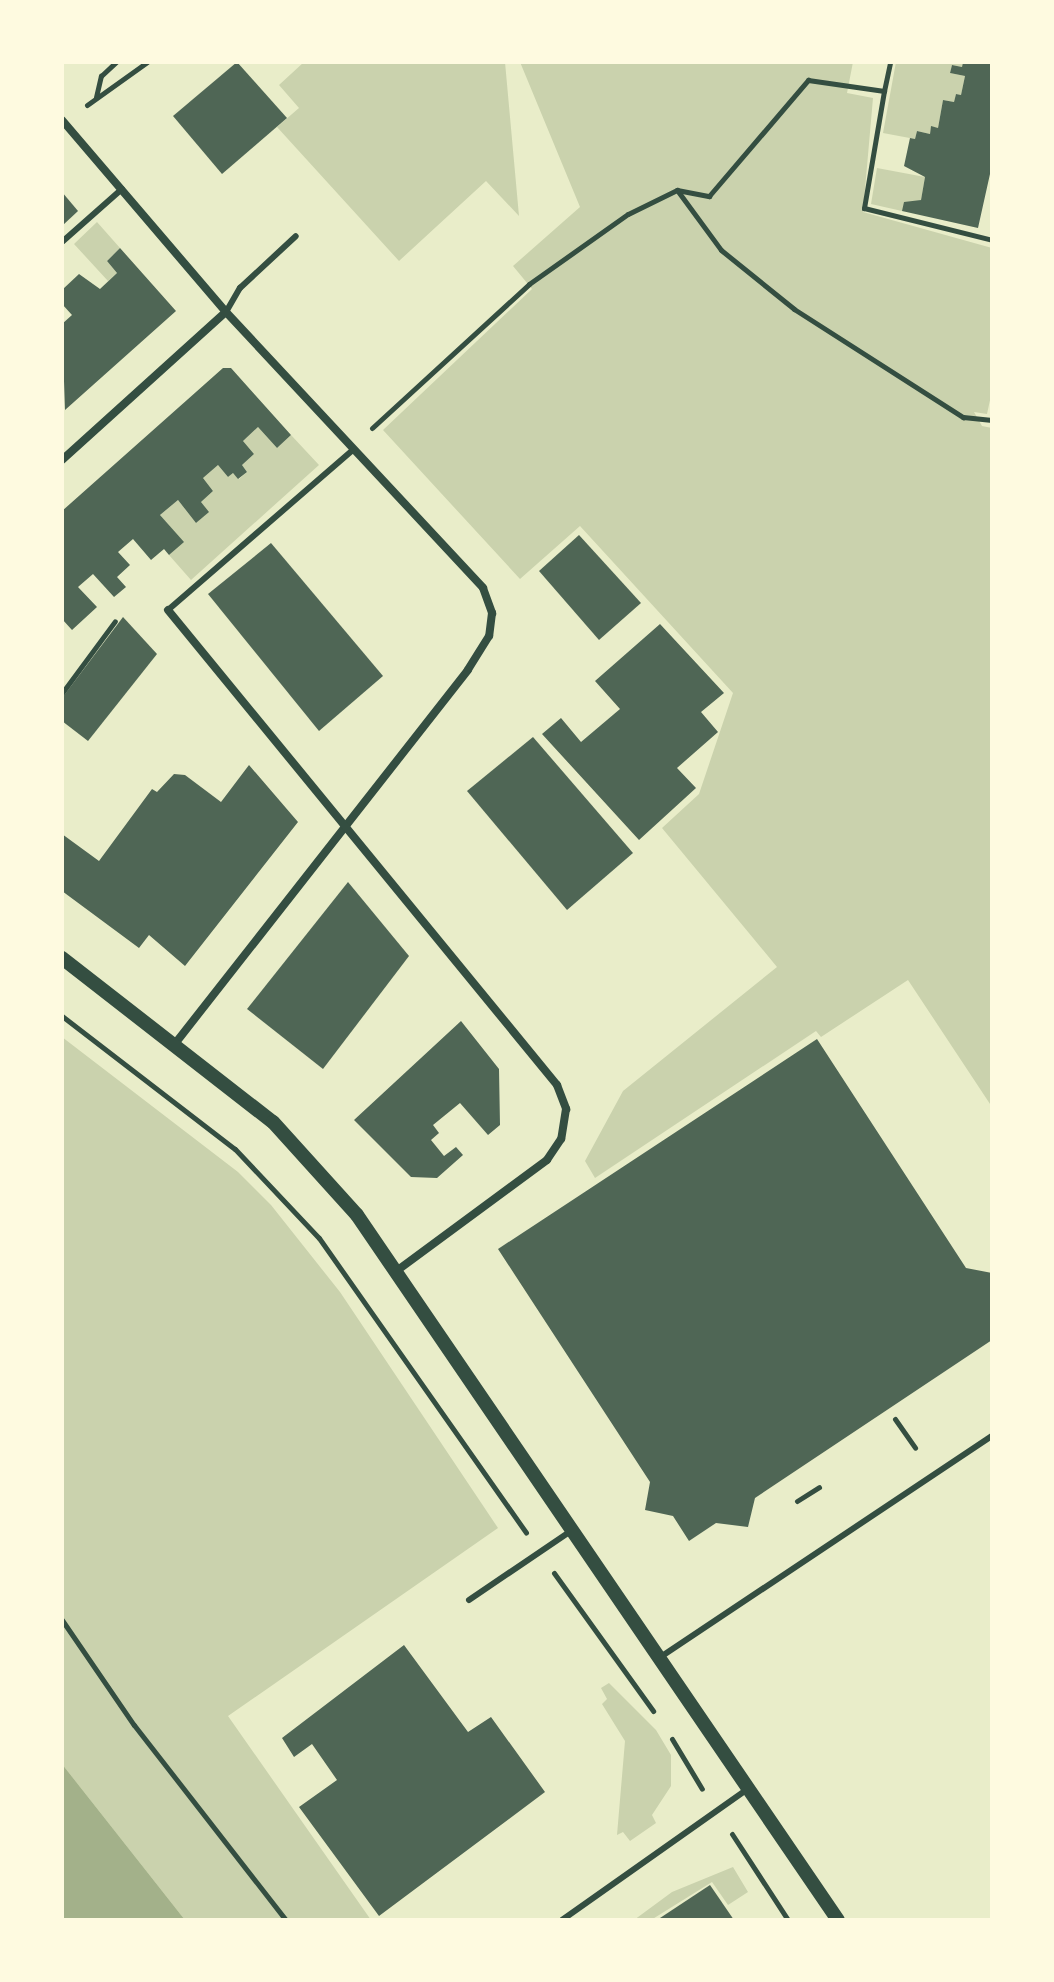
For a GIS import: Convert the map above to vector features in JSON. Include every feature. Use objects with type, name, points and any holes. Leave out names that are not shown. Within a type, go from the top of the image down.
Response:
[{"type":"street","points":[[64,122],[226,312],[483,588],[492,613],[489,636],[468,670],[344,822],[176,1042]]},
{"type":"street","points":[[62,460],[226,312]]},
{"type":"street","points":[[168,610],[557,1085],[566,1109],[561,1139],[547,1160],[399,1269]]},
{"type":"street","points":[[62,958],[176,1042],[307,1154],[399,1269],[838,1920]]},
{"type":"lane","points":[[62,242],[122,189]]},
{"type":"lane","points":[[226,312],[240,288],[296,236]]},
{"type":"lane","points":[[168,610],[354,449]]},
{"type":"lane","points":[[659,1658],[992,1436]]},
{"type":"lane","points":[[469,1600],[574,1529]]},
{"type":"lane","points":[[562,1920],[748,1789]]},
{"type":"path","points":[[95,98],[101,76],[116,62]]},
{"type":"path","points":[[64,122],[147,62]]},
{"type":"path","points":[[890,62],[864,208],[992,240]]},
{"type":"path","points":[[354,449],[529,284],[628,214],[677,190],[709,196],[808,80],[884,91]]},
{"type":"path","points":[[677,190],[721,250],[794,309],[963,417],[992,420]]},
{"type":"path","points":[[62,693],[115,621]]},
{"type":"path","points":[[62,1016],[235,1149],[319,1238],[506,1503]]},
{"type":"path","points":[[895,1419],[915,1448]]},
{"type":"path","points":[[797,1501],[819,1487]]},
{"type":"path","points":[[570,1596],[660,1721]]},
{"type":"path","points":[[62,1620],[134,1725],[286,1920]]},
{"type":"path","points":[[669,1734],[690,1770]]},
{"type":"path","points":[[751,1863],[788,1920]]},
{"type":"shaded area","points":[[304,62],[505,62],[519,216],[486,181],[399,261],[277,127],[299,108],[279,85]]},
{"type":"shaded area","points":[[520,62],[853,62],[847,93],[873,98],[863,212],[992,248],[992,391],[987,414],[974,412],[982,426],[992,428],[992,1107],[908,980],[821,1037],[816,1031],[595,1178],[585,1161],[623,1091],[777,967],[662,828],[699,794],[733,693],[580,526],[520,579],[383,430],[532,289],[513,266],[580,207]]},
{"type":"shaded area","points":[[896,62],[963,62],[962,67],[952,65],[950,73],[965,76],[961,95],[956,94],[954,102],[943,100],[938,128],[931,127],[930,134],[917,131],[915,139],[883,133]]},
{"type":"shaded area","points":[[877,168],[925,177],[921,200],[902,211],[871,204]]},
{"type":"shaded area","points":[[97,222],[120,248],[107,261],[117,273],[108,281],[74,244]]},
{"type":"shaded area","points":[[258,427],[277,448],[291,435],[319,465],[191,580],[169,555],[183,542],[160,515],[178,500],[196,523],[208,512],[201,502],[213,491],[203,478],[218,465],[228,477],[233,473],[239,479],[247,472],[242,465],[254,454],[243,441]]},
{"type":"shaded area","points":[[62,1037],[238,1172],[271,1205],[340,1292],[498,1528],[228,1716],[371,1920],[185,1920],[62,1764]]},
{"type":"shaded area","points":[[609,1683],[656,1730],[671,1755],[671,1786],[652,1815],[656,1823],[630,1841],[623,1832],[617,1835],[625,1741],[602,1704],[607,1699],[601,1688]]},
{"type":"shaded area","points":[[62,1764],[185,1920],[62,1920]]},
{"type":"shaded area","points":[[733,1867],[748,1892],[728,1905],[712,1882],[651,1920],[634,1920],[672,1892]]},
{"type":"building","points":[[237,62],[287,118],[222,174],[173,116]]},
{"type":"building","points":[[963,62],[992,62],[992,165],[978,228],[902,211],[904,202],[921,200],[925,177],[904,166],[910,138],[915,139],[917,131],[930,134],[931,126],[938,128],[943,100],[954,102],[956,94],[961,95],[965,76],[950,73],[952,65],[962,67]]},
{"type":"building","points":[[62,192],[78,211],[62,226]]},
{"type":"building","points":[[120,248],[176,311],[65,410],[62,324],[72,315],[62,304],[62,290],[79,274],[100,289],[117,273],[107,261]]},
{"type":"building","points":[[223,368],[231,368],[291,435],[277,448],[258,427],[243,441],[254,454],[242,465],[247,472],[238,479],[233,473],[228,477],[218,465],[203,478],[213,491],[201,502],[209,512],[196,523],[178,500],[160,515],[184,542],[169,555],[164,549],[151,560],[133,539],[118,552],[130,565],[117,577],[126,587],[114,597],[93,574],[78,587],[97,607],[72,630],[62,619],[62,511]]},
{"type":"building","points":[[579,535],[641,603],[599,640],[539,571]]},
{"type":"building","points":[[271,543],[383,676],[319,731],[208,594]]},
{"type":"building","points":[[123,617],[157,654],[88,741],[62,721],[62,698]]},
{"type":"building","points":[[660,624],[724,693],[701,712],[718,732],[677,768],[696,788],[639,840],[542,734],[561,718],[581,742],[620,709],[595,681]]},
{"type":"building","points":[[533,737],[633,853],[567,910],[467,791]]},
{"type":"building","points":[[249,765],[298,822],[185,966],[149,935],[139,948],[62,891],[62,834],[99,861],[152,789],[157,792],[174,774],[185,775],[221,802]]},
{"type":"building","points":[[348,882],[409,956],[323,1069],[247,1009]]},
{"type":"building","points":[[461,1021],[499,1069],[500,1125],[488,1135],[460,1103],[433,1125],[439,1133],[431,1140],[444,1156],[456,1147],[463,1155],[437,1178],[411,1177],[354,1120]]},
{"type":"building","points":[[817,1039],[966,1268],[992,1273],[992,1340],[755,1498],[748,1527],[716,1523],[689,1541],[673,1516],[645,1510],[650,1482],[498,1249]]},
{"type":"building","points":[[404,1645],[468,1732],[491,1717],[545,1792],[379,1916],[299,1807],[337,1780],[312,1744],[294,1757],[282,1738]]},
{"type":"building","points":[[710,1885],[734,1920],[657,1920]]}]
